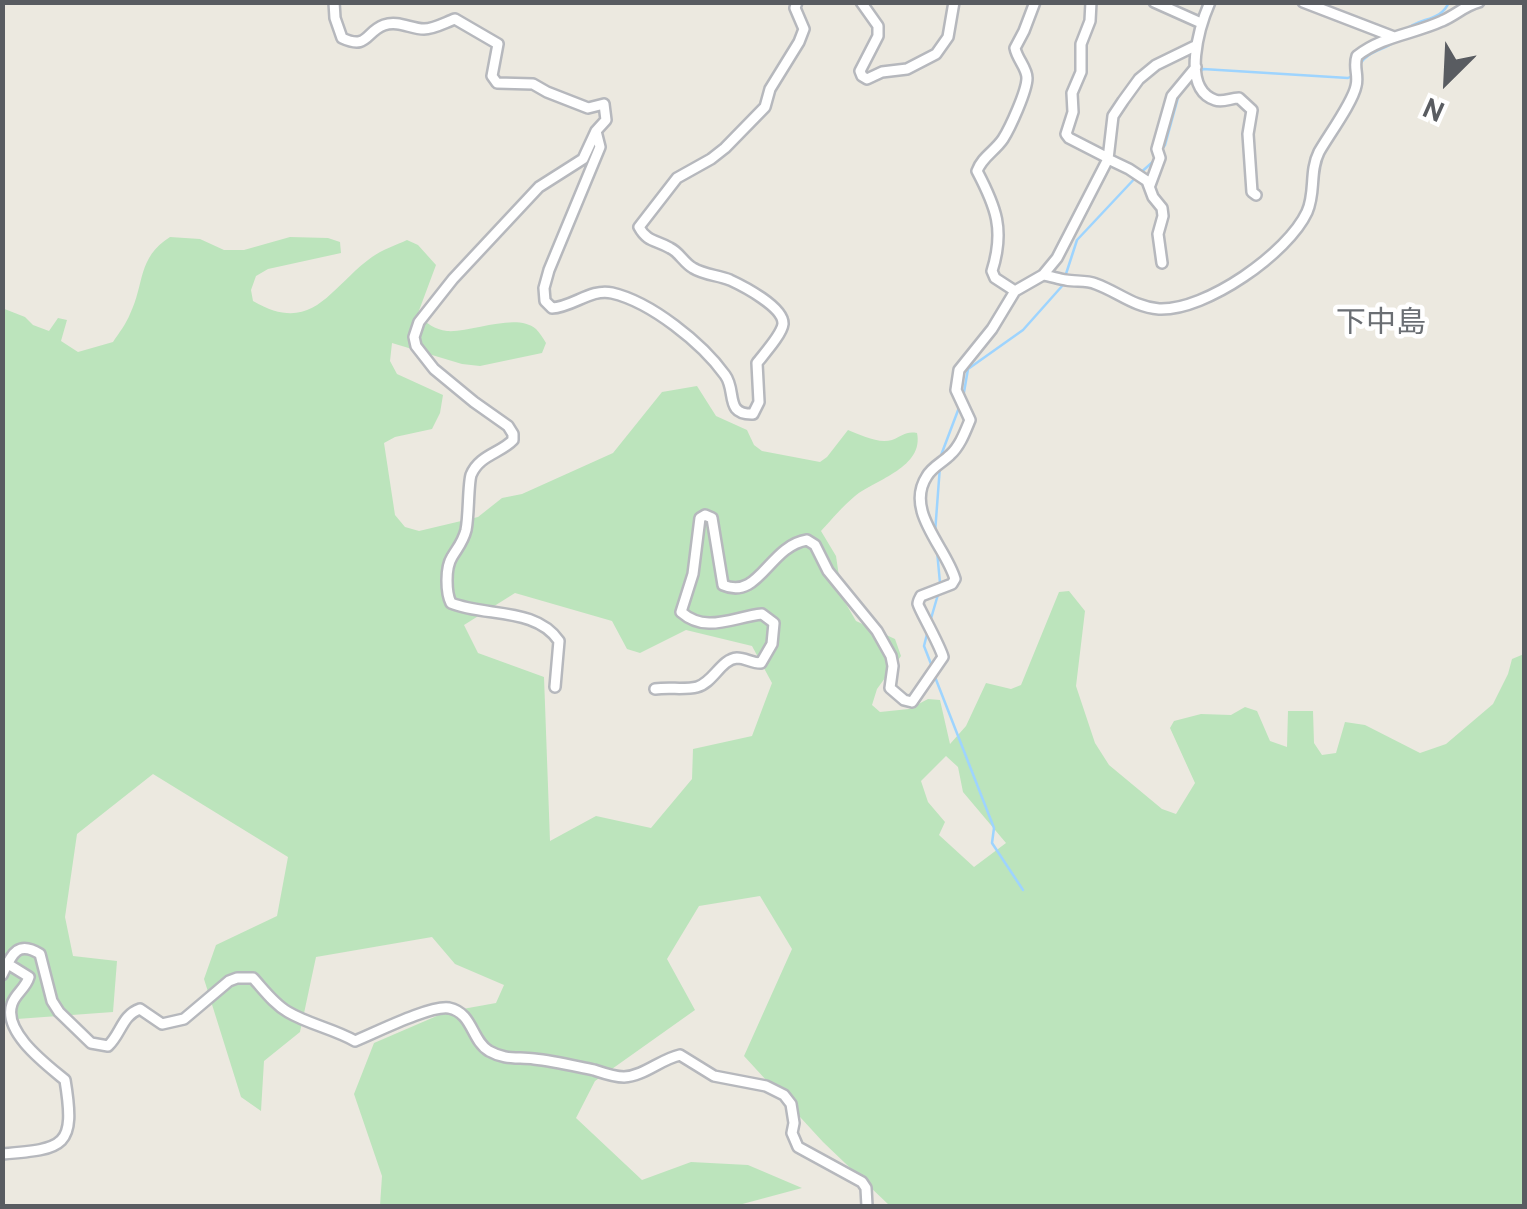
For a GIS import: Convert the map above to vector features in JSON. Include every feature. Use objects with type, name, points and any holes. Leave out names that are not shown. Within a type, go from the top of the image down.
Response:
[{"type":"street","points":[[334,2],[342,38],[354,43],[384,25],[426,29],[456,19],[498,44],[492,76],[496,83],[533,84],[588,108],[604,104],[606,120],[583,159],[539,187],[453,279],[419,322],[414,337],[434,369],[508,426],[512,434],[507,446],[491,452],[472,474],[467,528],[450,560],[448,596],[451,603],[465,609],[524,617],[555,634],[559,640],[555,687]]},
{"type":"street","points":[[596,132],[600,147],[549,270],[544,301],[552,308],[565,308],[597,292],[608,292],[654,311],[699,344],[729,380],[737,410],[753,414],[759,402],[757,363],[783,324],[782,318],[774,306],[732,281],[692,268],[671,248],[649,240],[639,227],[677,178],[725,148],[766,107],[770,89],[804,29],[795,8],[797,2]]},
{"type":"street","points":[[861,2],[878,26],[878,36],[860,71],[867,79],[885,72],[900,72],[936,54],[948,36],[954,2]]},
{"type":"street","points":[[1014,291],[992,271],[997,255],[997,214],[977,170],[1005,136],[1026,82],[1026,72],[1014,48],[1035,2]]},
{"type":"street","points":[[1091,2],[1090,21],[1080,46],[1081,74],[1072,93],[1073,110],[1066,134],[1130,169],[1150,185],[1163,210],[1158,234],[1162,263]]},
{"type":"street","points":[[1154,2],[1201,24]]},
{"type":"street","points":[[1210,2],[1195,46],[1196,66],[1202,88],[1211,98],[1239,98],[1252,110],[1248,130],[1250,182],[1256,195]]},
{"type":"street","points":[[1304,2],[1394,37]]},
{"type":"street","points":[[1044,274],[1089,281],[1134,304],[1161,309],[1188,305],[1246,275],[1275,252],[1302,221],[1311,200],[1314,163],[1356,86],[1356,58],[1394,37],[1441,22],[1456,14],[1463,4],[1479,2]]},
{"type":"street","points":[[656,689],[697,687],[735,658],[760,663],[772,644],[774,623],[762,614],[708,625],[682,612],[694,574],[700,518],[705,515],[712,518],[715,528],[723,585],[732,589],[753,582],[794,542],[806,540],[815,544],[828,571],[891,656],[890,688],[912,702],[942,657],[918,602],[921,596],[952,584],[954,579],[925,519],[920,489],[929,472],[953,453],[970,420],[956,390],[959,370],[992,330],[1014,291],[1044,274],[1056,258],[1108,159],[1114,113],[1132,88],[1156,65],[1195,46]]},
{"type":"street","points":[[1150,185],[1160,158],[1157,147],[1172,96],[1196,66]]},
{"type":"street","points":[[2,975],[12,954],[22,948],[40,954],[59,1012],[91,1043],[108,1046],[133,1011],[140,1009],[162,1024],[184,1019],[229,981],[253,978],[289,1013],[337,1030],[355,1041],[402,1021],[450,1008],[468,1020],[486,1049],[508,1059],[559,1062],[626,1077],[680,1055],[714,1076],[766,1086],[784,1095],[790,1104],[792,1133],[798,1148],[862,1182],[867,1206]]},
{"type":"street","points":[[2,1154],[45,1150],[61,1142],[68,1129],[65,1080],[16,1032],[12,1004],[29,977],[8,964]]},
{"type":"green space","points":[[170,237],[200,239],[224,250],[244,250],[290,237],[340,242],[341,253],[268,269],[256,276],[251,290],[253,301],[291,313],[319,304],[372,257],[407,240],[418,245],[436,265],[417,316],[424,321],[447,331],[517,322],[537,331],[546,343],[542,353],[480,366],[392,343],[390,361],[397,374],[443,395],[432,429],[384,443],[395,515],[405,527],[419,531],[478,517],[502,498],[522,494],[613,453],[662,392],[697,386],[716,416],[747,430],[754,445],[762,451],[820,462],[848,430],[881,441],[917,433],[917,445],[906,463],[855,496],[821,531],[836,556],[842,597],[856,621],[895,639],[901,656],[877,689],[872,705],[880,712],[909,709],[928,699],[940,700],[950,744],[966,726],[986,683],[1011,689],[1021,685],[1059,592],[1069,591],[1085,611],[1076,686],[1095,743],[1109,765],[1162,809],[1176,814],[1195,783],[1170,728],[1174,721],[1201,714],[1231,715],[1245,707],[1257,711],[1270,741],[1287,747],[1288,711],[1313,711],[1314,743],[1322,755],[1336,753],[1345,722],[1365,725],[1420,753],[1446,744],[1493,704],[1512,659],[1524,654],[1524,1206],[890,1206],[823,1142],[744,1056],[792,949],[760,896],[699,906],[667,959],[695,1010],[595,1081],[576,1118],[642,1180],[691,1162],[748,1165],[802,1188],[735,1206],[380,1206],[382,1176],[354,1094],[374,1043],[446,1012],[496,1003],[504,985],[455,964],[432,937],[316,957],[300,1032],[264,1061],[261,1111],[241,1097],[204,979],[216,945],[277,916],[288,857],[153,774],[77,834],[65,917],[73,956],[117,961],[113,1012],[3,1020],[2,308],[49,331],[58,318],[67,320],[61,341],[78,352],[113,342],[135,303],[147,262]],"holes":[[[515,593],[612,621],[627,649],[640,653],[686,630],[752,646],[772,683],[752,736],[693,749],[692,779],[651,828],[596,816],[550,841],[544,677],[478,653],[464,625]],[[946,756],[958,767],[963,792],[1006,843],[974,867],[939,835],[945,822],[928,802],[921,781]]]},
{"type":"waterway","points":[[1406,30],[1441,13],[1449,2]]},
{"type":"waterway","points":[[1359,65],[1397,40]]},
{"type":"waterway","points":[[1198,74],[1203,69],[1352,76]]},
{"type":"waterway","points":[[1160,152],[1179,94]]},
{"type":"waterway","points":[[1065,277],[1077,240],[1156,159]]},
{"type":"waterway","points":[[963,398],[968,369],[1023,330],[1063,285]]},
{"type":"waterway","points":[[940,458],[960,405]]},
{"type":"waterway","points":[[935,533],[940,466]]},
{"type":"waterway","points":[[937,551],[940,583]]},
{"type":"waterway","points":[[930,622],[939,591]]},
{"type":"waterway","points":[[927,634],[924,646],[933,669]]},
{"type":"waterway","points":[[935,677],[994,828],[992,843],[1023,890]]},
{"type":"district","name":"下中島","points":[[1381,326]]}]
